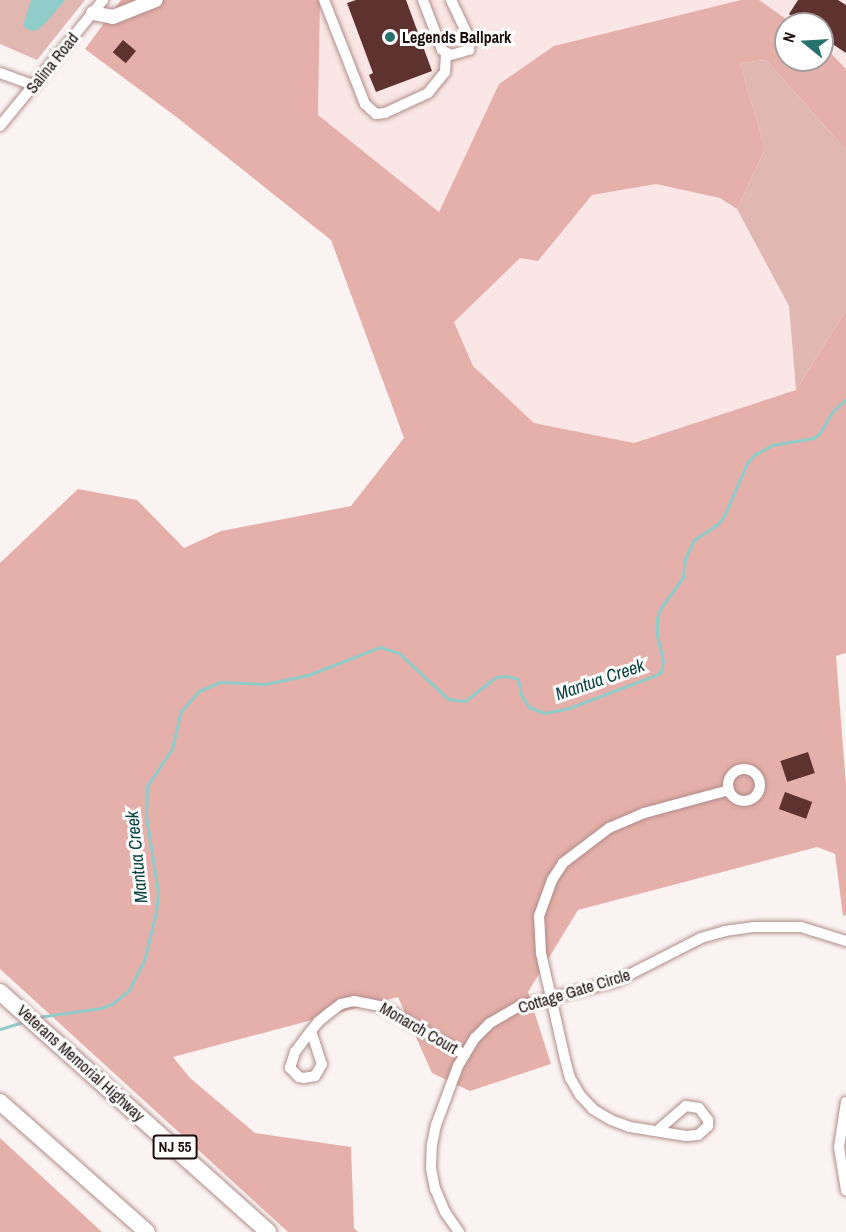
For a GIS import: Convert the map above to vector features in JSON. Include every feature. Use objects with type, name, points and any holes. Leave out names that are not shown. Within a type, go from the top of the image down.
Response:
[{"type":"highway","name":"Veterans Memorial Highway","points":[[0,992],[268,1232]]},
{"type":"highway","points":[[0,1102],[147,1232]]},
{"type":"main road","points":[[93,13],[113,17],[156,0]]},
{"type":"street","name":"Salina Road","points":[[0,126],[103,0]]},
{"type":"street","points":[[324,0],[365,104],[376,114],[385,113],[428,93],[445,72],[446,54],[423,0]]},
{"type":"street","points":[[446,54],[461,54],[470,46],[470,40],[451,0]]},
{"type":"street","points":[[0,73],[35,86]]},
{"type":"street","points":[[657,1131],[630,1127],[611,1120],[593,1109],[580,1095],[570,1078],[541,953],[539,916],[552,880],[563,862],[609,828],[644,813],[729,790]]},
{"type":"street","name":"Cottage Gate Circle","points":[[459,1232],[445,1212],[435,1189],[431,1168],[436,1125],[458,1066],[490,1023],[519,1006],[617,981],[701,938],[725,931],[753,927],[801,927],[846,941]]},
{"type":"street","name":"Monarch Court","points":[[311,1031],[341,1004],[364,1001],[384,1007],[465,1055]]},
{"type":"street","points":[[846,1102],[839,1147],[846,1190]]},
{"type":"shaded area","points":[[0,0],[85,0],[37,60],[0,44]]},
{"type":"shaded area","points":[[121,0],[320,0],[318,115],[439,212],[499,84],[554,46],[741,0],[759,0],[776,12],[774,12],[774,69],[766,60],[740,63],[765,149],[737,209],[720,198],[656,184],[592,195],[538,261],[520,258],[454,322],[473,366],[534,423],[634,443],[796,390],[846,310],[846,653],[836,656],[846,786],[846,915],[843,916],[835,854],[817,847],[578,910],[528,992],[551,1064],[470,1091],[432,1073],[398,997],[173,1057],[190,1078],[255,1133],[351,1147],[354,1228],[358,1232],[288,1232],[0,969],[0,563],[78,489],[137,500],[184,548],[221,531],[351,506],[404,438],[331,240],[179,119],[85,49]]},
{"type":"shaded area","points":[[320,0],[741,0],[647,23],[499,84],[439,212],[318,115]]},
{"type":"shaded area","points":[[759,0],[846,0],[846,69],[834,56],[834,12],[776,12]]},
{"type":"shaded area","points":[[834,56],[846,69],[846,150],[777,72],[834,72]]},
{"type":"shaded area","points":[[766,60],[774,72],[777,72],[846,150],[846,310],[796,390],[789,306],[737,209],[765,149],[740,63]]},
{"type":"shaded area","points":[[656,184],[720,198],[737,209],[789,306],[796,390],[634,443],[534,423],[473,366],[454,321],[520,258],[539,261],[591,195]]},
{"type":"shaded area","points":[[0,1138],[102,1232],[0,1232]]},
{"type":"water","points":[[31,0],[65,0],[45,24],[37,30],[30,31],[23,26]]},
{"type":"building","name":"Legends Ballpark","points":[[356,0],[406,0],[432,71],[376,92],[369,75],[373,73],[347,3]]},
{"type":"building","points":[[798,0],[838,0],[846,5],[846,53],[834,45],[834,12],[790,12]]},
{"type":"building","points":[[123,40],[136,51],[126,63],[113,52]]},
{"type":"building","points":[[808,752],[815,773],[787,782],[780,761]]},
{"type":"building","points":[[785,792],[812,802],[806,819],[779,809]]},
{"type":"waterway","name":"Mantua Creek","points":[[38,1017],[101,1008],[112,1004],[129,990],[144,961],[156,912],[158,892],[146,815],[147,786],[172,749],[181,711],[199,691],[220,682],[265,684],[308,675],[380,647],[399,653],[448,699],[465,701],[496,677],[507,676],[518,679],[521,695],[529,707],[544,713],[569,708],[656,675],[661,672],[663,661],[657,634],[657,618],[660,609],[683,577],[685,559],[694,540],[718,524],[724,516],[747,463],[754,455],[772,445],[813,438],[819,434],[832,412],[846,399]]},
{"type":"waterway","name":"Mantua Creek","points":[[0,1029],[23,1022]]},
{"type":"place","name":"Legends Ballpark","points":[[390,37]]}]
